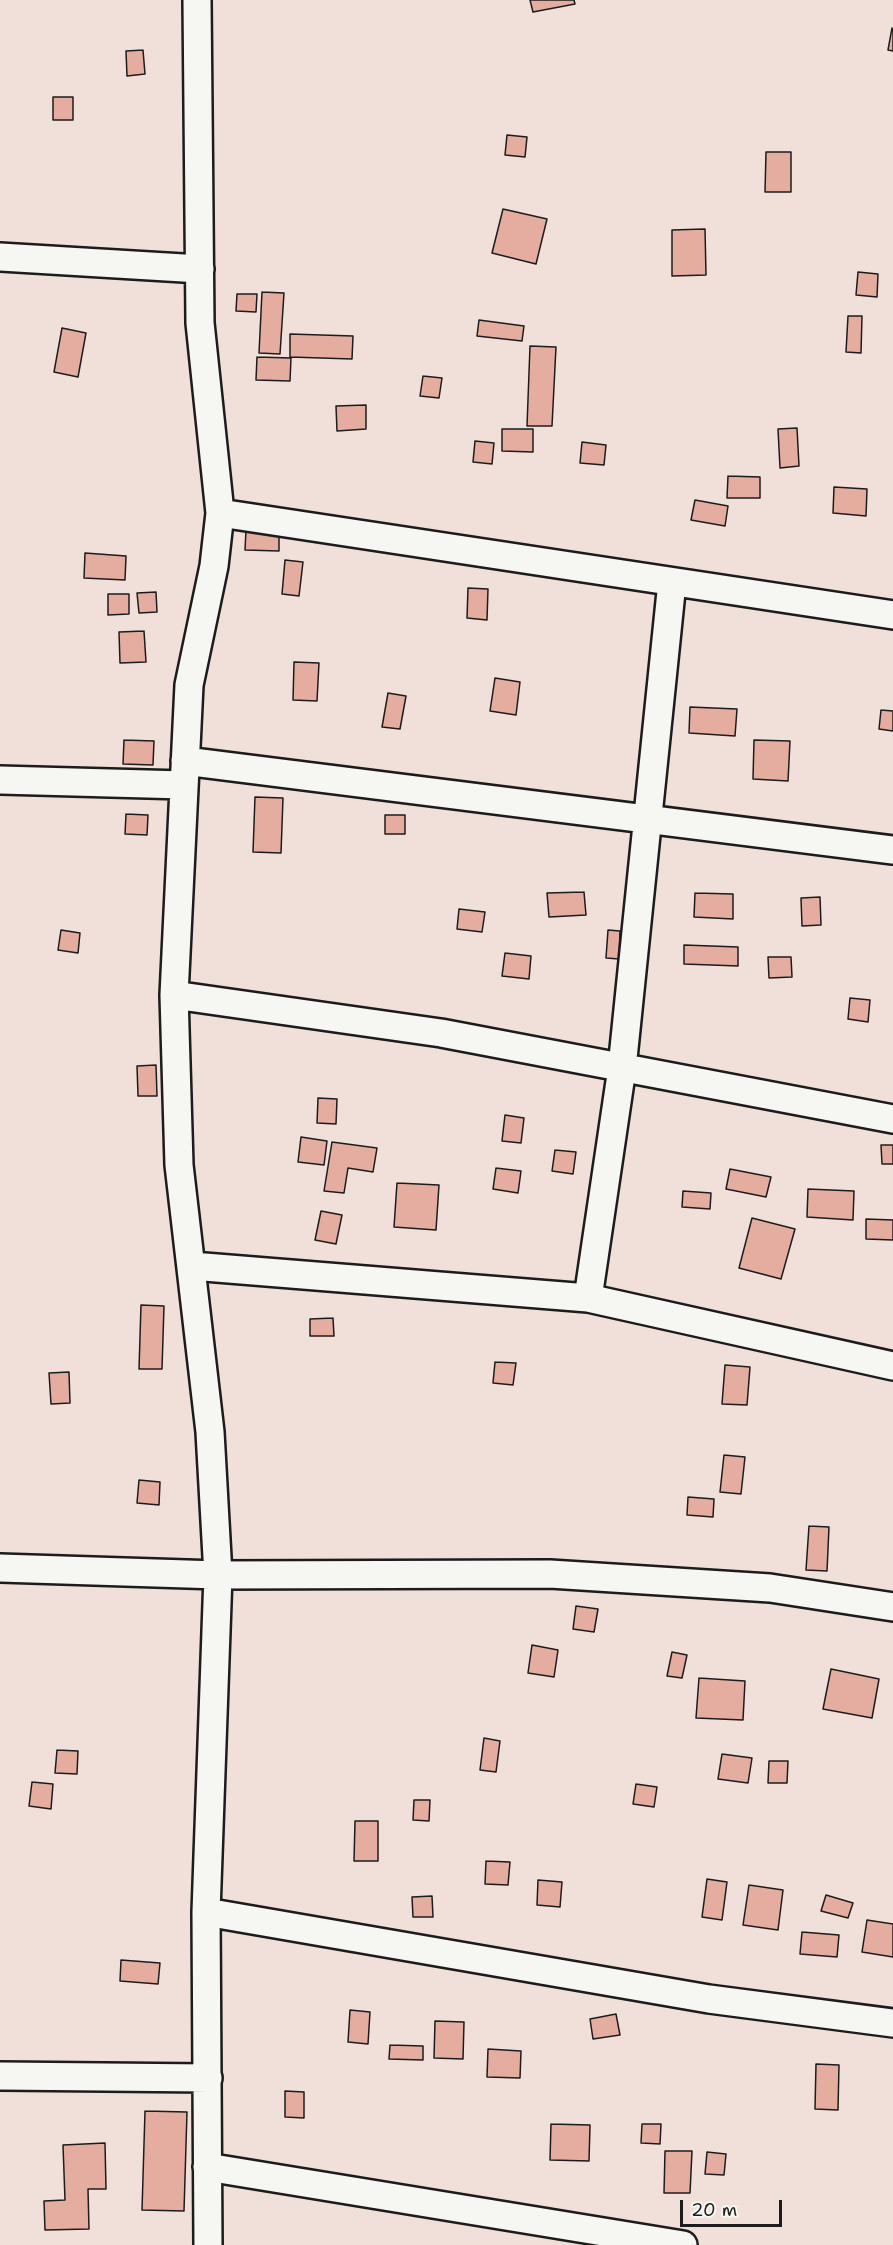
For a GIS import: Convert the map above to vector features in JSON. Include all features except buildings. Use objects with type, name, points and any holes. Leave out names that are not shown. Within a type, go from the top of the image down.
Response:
[{"type":"street","points":[[197,0],[201,323],[220,513],[214,566],[189,685],[174,995],[179,1165],[210,1432],[218,1575],[206,1912],[208,2245]]},
{"type":"street","points":[[0,257],[200,269]]},
{"type":"street","points":[[220,513],[893,615]]},
{"type":"street","points":[[588,1298],[622,1068],[672,582]]},
{"type":"street","points":[[0,780],[184,773],[649,819],[893,850]]},
{"type":"street","points":[[174,995],[441,1034],[893,1119]]},
{"type":"street","points":[[192,1266],[588,1298],[893,1366]]},
{"type":"street","points":[[0,1568],[218,1575],[550,1574],[770,1588],[893,1608]]},
{"type":"street","points":[[206,1912],[709,1999],[893,2023]]},
{"type":"street","points":[[0,2076],[208,2078]]},
{"type":"street","points":[[207,2167],[683,2245]]}]
